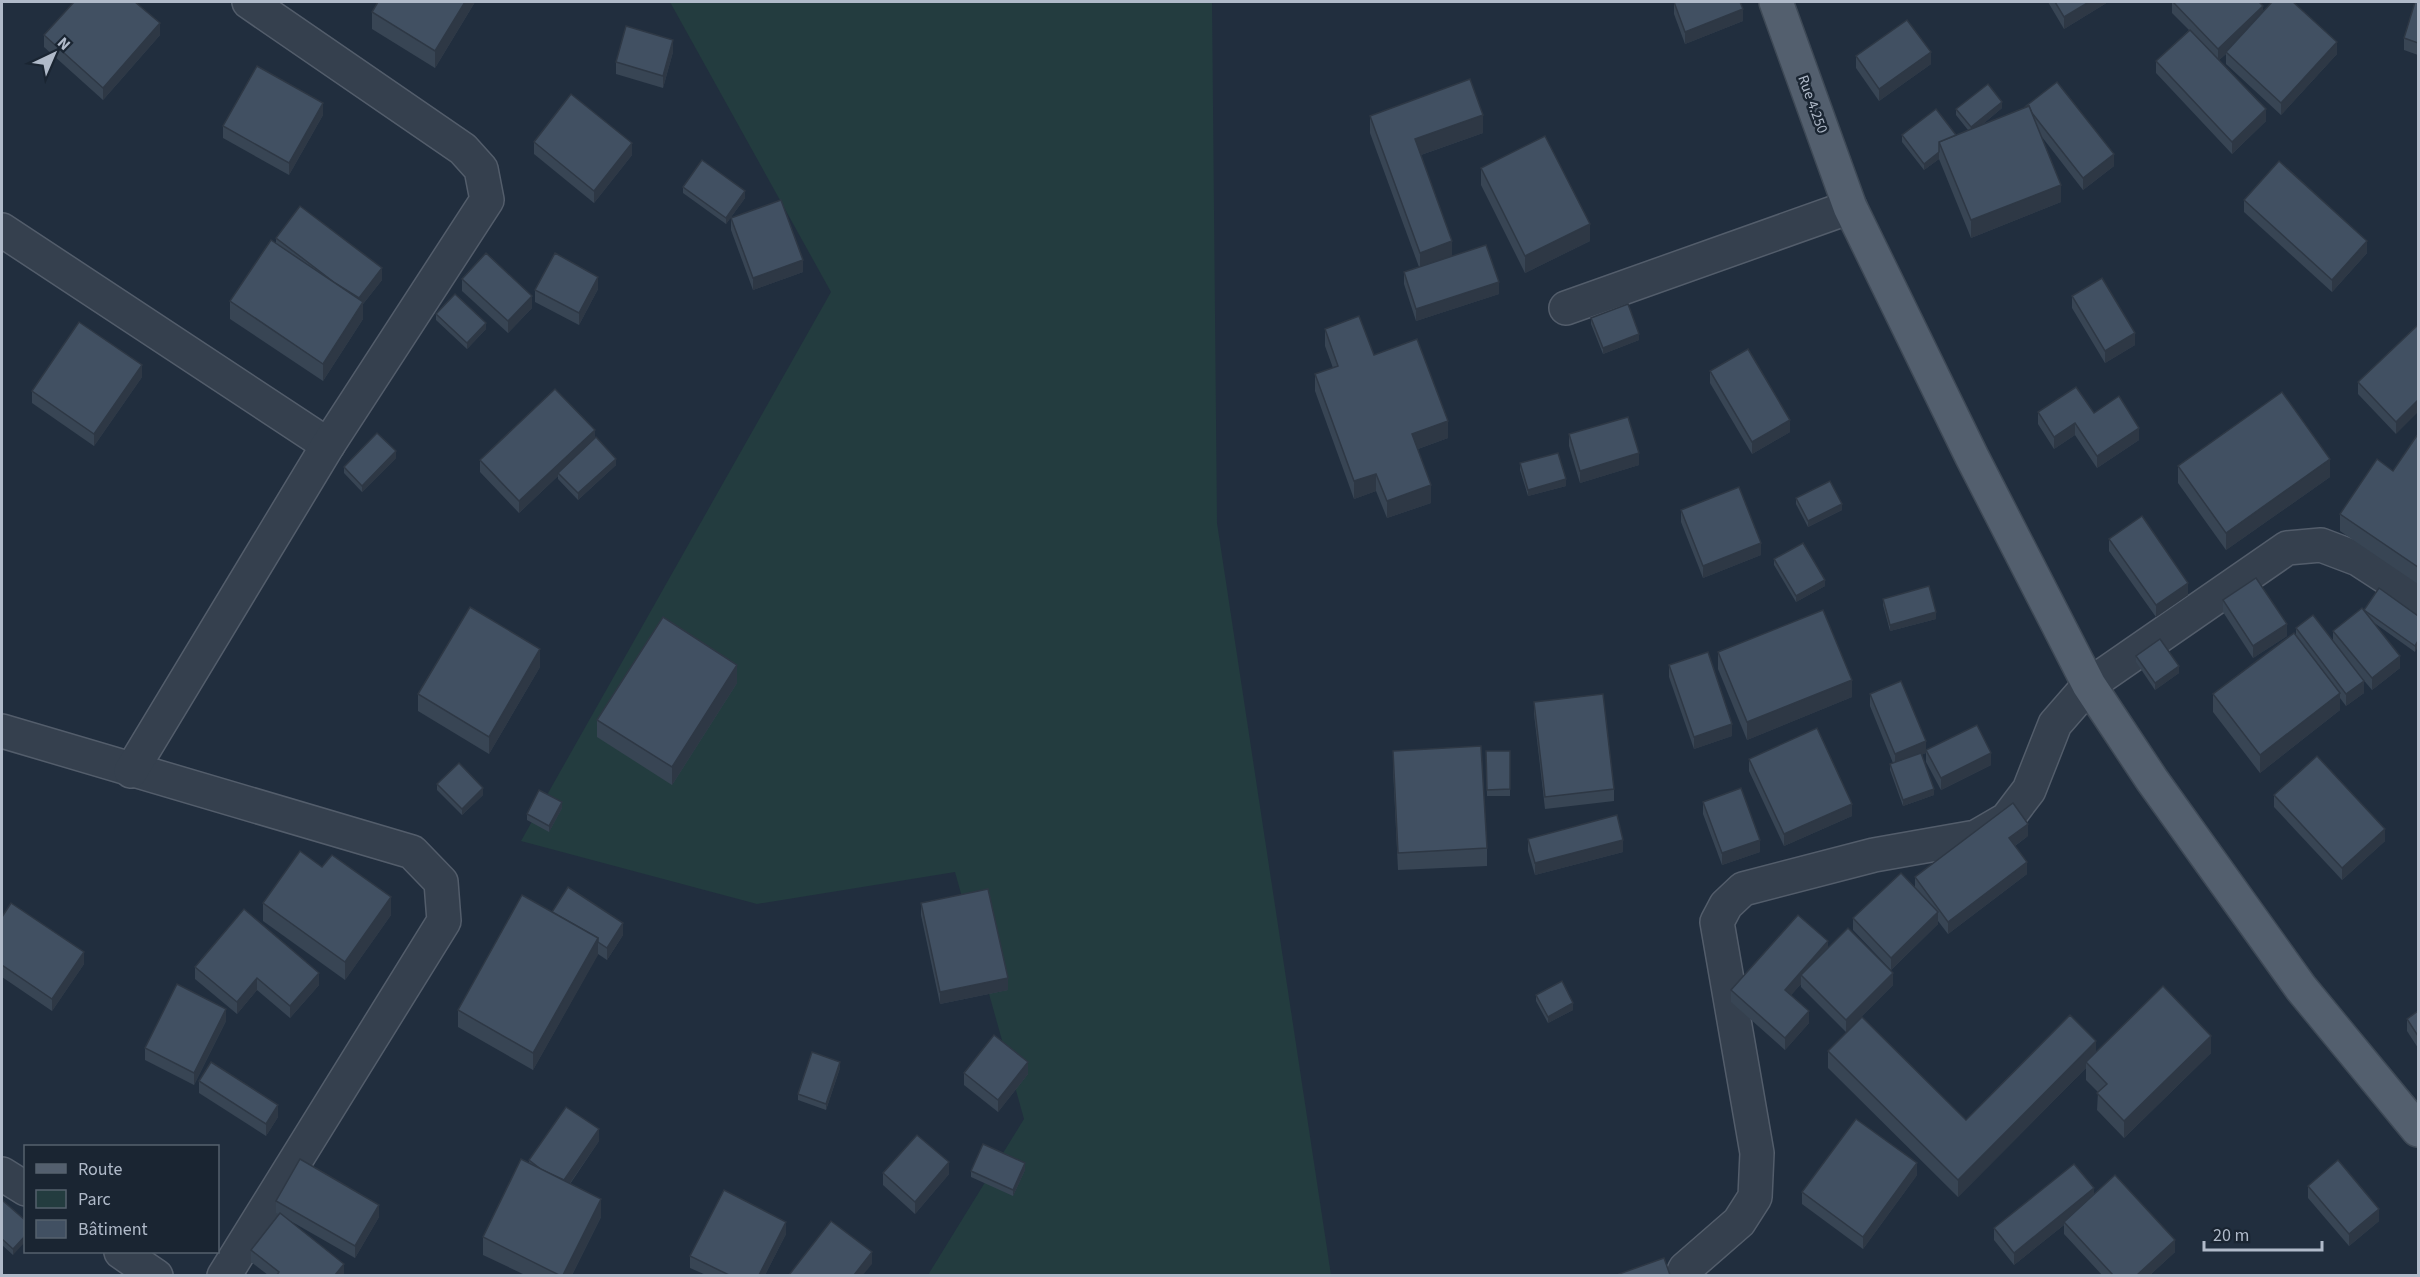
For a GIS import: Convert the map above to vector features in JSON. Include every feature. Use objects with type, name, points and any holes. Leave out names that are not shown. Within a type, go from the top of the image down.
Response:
[{"type":"main road","name":"Rue 4.250","points":[[1776,2],[1850,207],[1972,457],[2089,685],[2152,780],[2301,988],[2418,1130]]},
{"type":"street","points":[[132,771],[328,445],[487,200],[481,169],[463,149],[249,2]]},
{"type":"street","points":[[1566,308],[1850,207]]},
{"type":"street","points":[[2,230],[328,445]]},
{"type":"street","points":[[1682,1275],[1685,1269],[1739,1222],[1755,1197],[1757,1153],[1717,922],[1726,905],[1743,889],[1874,855],[1976,837],[2007,819],[2029,790],[2055,724],[2089,685],[2287,548],[2321,545],[2358,559],[2418,598]]},
{"type":"street","points":[[2,731],[412,852],[441,882],[444,921],[224,1275]]},
{"type":"street","points":[[2,1174],[24,1188]]},
{"type":"street","points":[[124,1253],[156,1275]]},
{"type":"green space","points":[[670,2],[1212,2],[1217,523],[1331,1275],[928,1275],[1024,1119],[955,872],[757,904],[521,841],[831,292]]},
{"type":"building","points":[[74,2],[135,2],[160,23],[103,88],[44,35]]},
{"type":"building","points":[[378,2],[465,2],[435,51],[372,12]]},
{"type":"building","points":[[1674,2],[1740,2],[1743,9],[1685,32]]},
{"type":"building","points":[[2055,2],[2089,2],[2064,17]]},
{"type":"building","points":[[2173,2],[2259,2],[2263,6],[2218,49]]},
{"type":"building","points":[[2272,2],[2293,2],[2337,42],[2281,103],[2226,52]]},
{"type":"building","points":[[2415,2],[2418,2],[2418,43],[2404,38]]},
{"type":"building","points":[[1907,20],[1931,52],[1879,89],[1856,56]]},
{"type":"building","points":[[626,26],[673,40],[663,76],[616,62]]},
{"type":"building","points":[[2190,30],[2266,109],[2232,142],[2156,61]]},
{"type":"building","points":[[257,66],[323,103],[289,163],[223,126]]},
{"type":"building","points":[[1470,79],[1483,115],[1415,139],[1452,241],[1420,253],[1370,116]]},
{"type":"building","points":[[2057,82],[2114,154],[2083,178],[2032,113],[2029,106],[2026,106]]},
{"type":"building","points":[[1988,84],[2002,102],[1971,127],[1956,109]]},
{"type":"building","points":[[571,94],[632,143],[594,191],[534,142]]},
{"type":"building","points":[[2029,106],[2061,185],[1971,220],[1939,142]]},
{"type":"building","points":[[1936,109],[1956,135],[1939,142],[1939,152],[1924,164],[1902,135]]},
{"type":"building","points":[[1545,136],[1590,224],[1525,256],[1481,168]]},
{"type":"building","points":[[702,160],[745,191],[726,218],[683,187]]},
{"type":"building","points":[[2279,161],[2367,241],[2332,280],[2244,200]]},
{"type":"building","points":[[781,200],[803,260],[753,278],[731,218]]},
{"type":"building","points":[[300,206],[382,268],[359,298],[335,283],[276,238]]},
{"type":"building","points":[[271,240],[363,302],[323,364],[230,301]]},
{"type":"building","points":[[1486,245],[1499,282],[1416,309],[1404,272]]},
{"type":"building","points":[[486,253],[532,296],[508,321],[462,279]]},
{"type":"building","points":[[555,253],[598,277],[579,313],[535,290]]},
{"type":"building","points":[[2102,278],[2135,333],[2105,351],[2072,296]]},
{"type":"building","points":[[455,294],[486,323],[467,343],[436,314]]},
{"type":"building","points":[[1628,304],[1639,334],[1603,348],[1591,318]]},
{"type":"building","points":[[1359,316],[1374,355],[1417,339],[1448,421],[1412,434],[1431,485],[1387,501],[1376,474],[1354,481],[1315,374],[1338,366],[1325,329]]},
{"type":"building","points":[[79,322],[142,365],[94,434],[32,391]]},
{"type":"building","points":[[2418,325],[2418,400],[2396,422],[2358,382]]},
{"type":"building","points":[[1748,349],[1790,420],[1752,442],[1710,371]]},
{"type":"building","points":[[2076,387],[2094,413],[2119,396],[2139,428],[2097,456],[2075,423],[2054,437],[2038,412]]},
{"type":"building","points":[[555,389],[595,430],[519,501],[480,460]]},
{"type":"building","points":[[2282,392],[2330,459],[2226,533],[2178,466]]},
{"type":"building","points":[[1628,417],[1639,453],[1580,471],[1569,434]]},
{"type":"building","points":[[377,433],[396,451],[362,486],[344,467]]},
{"type":"building","points":[[2418,434],[2418,567],[2340,514],[2377,459],[2393,471]]},
{"type":"building","points":[[596,437],[616,459],[578,493],[558,473]]},
{"type":"building","points":[[1558,453],[1566,479],[1528,490],[1520,463]]},
{"type":"building","points":[[1830,481],[1842,504],[1808,521],[1796,498]]},
{"type":"building","points":[[1739,487],[1761,543],[1703,566],[1681,510]]},
{"type":"building","points":[[2142,516],[2188,583],[2156,605],[2109,539]]},
{"type":"building","points":[[1803,543],[1825,580],[1796,596],[1774,559]]},
{"type":"building","points":[[2256,578],[2287,624],[2253,646],[2223,600]]},
{"type":"building","points":[[1929,586],[1936,612],[1890,625],[1883,599]]},
{"type":"building","points":[[2379,588],[2418,616],[2418,641],[2415,646],[2364,610]]},
{"type":"building","points":[[470,607],[540,649],[489,737],[418,694]]},
{"type":"building","points":[[2362,608],[2400,656],[2372,678],[2333,631]]},
{"type":"building","points":[[1823,610],[1852,680],[1747,722],[1718,652]]},
{"type":"building","points":[[2313,615],[2364,681],[2346,694],[2296,628]]},
{"type":"building","points":[[663,617],[737,665],[672,767],[597,720]]},
{"type":"building","points":[[2294,633],[2340,693],[2260,755],[2213,694]]},
{"type":"building","points":[[2160,639],[2179,666],[2155,683],[2136,656]]},
{"type":"building","points":[[1708,652],[1732,724],[1694,737],[1669,665]]},
{"type":"building","points":[[1901,681],[1926,741],[1895,754],[1870,694]]},
{"type":"building","points":[[1603,694],[1614,789],[1545,797],[1534,702]]},
{"type":"building","points":[[1977,725],[1991,753],[1941,778],[1926,750]]},
{"type":"building","points":[[1817,728],[1852,804],[1784,834],[1749,759]]},
{"type":"building","points":[[1481,746],[1487,848],[1398,853],[1393,751]]},
{"type":"building","points":[[1486,751],[1510,751],[1510,789],[1487,790]]},
{"type":"building","points":[[1921,753],[1934,789],[1903,800],[1890,764]]},
{"type":"building","points":[[2317,756],[2385,829],[2342,868],[2274,795]]},
{"type":"building","points":[[459,763],[483,788],[462,809],[437,784]]},
{"type":"building","points":[[1741,788],[1760,840],[1722,853],[1703,802]]},
{"type":"building","points":[[539,790],[562,802],[549,826],[527,814]]},
{"type":"building","points":[[2013,803],[2028,824],[2009,838],[2027,862],[1948,922],[1915,877]]},
{"type":"building","points":[[1617,815],[1623,840],[1535,863],[1528,839]]},
{"type":"building","points":[[300,851],[322,867],[332,855],[391,897],[345,962],[263,903]]},
{"type":"building","points":[[1901,873],[1938,912],[1891,958],[1853,918]]},
{"type":"building","points":[[568,887],[623,923],[607,948],[598,942],[598,938],[552,912]]},
{"type":"building","points":[[988,889],[1008,978],[940,992],[921,903]]},
{"type":"building","points":[[522,895],[598,938],[533,1053],[458,1010]]},
{"type":"building","points":[[11,903],[84,952],[52,999],[2,965],[2,917]]},
{"type":"building","points":[[244,909],[319,973],[290,1006],[257,978],[237,1002],[195,967]]},
{"type":"building","points":[[1798,915],[1828,941],[1785,990],[1809,1011],[1785,1038],[1731,990]]},
{"type":"building","points":[[1848,928],[1893,973],[1846,1020],[1801,975]]},
{"type":"building","points":[[1562,981],[1573,1003],[1548,1017],[1536,995]]},
{"type":"building","points":[[177,984],[226,1009],[194,1073],[145,1048]]},
{"type":"building","points":[[2163,986],[2211,1036],[2124,1121],[2097,1093],[2107,1084],[2086,1062]]},
{"type":"building","points":[[2418,1011],[2418,1036],[2407,1019]]},
{"type":"building","points":[[2070,1015],[2096,1041],[1958,1180],[1828,1051],[1862,1017],[1966,1120]]},
{"type":"building","points":[[994,1035],[1028,1062],[998,1100],[964,1073]]},
{"type":"building","points":[[812,1052],[840,1062],[826,1104],[798,1094]]},
{"type":"building","points":[[211,1062],[278,1105],[266,1124],[199,1081]]},
{"type":"building","points":[[566,1107],[599,1129],[564,1180],[542,1170],[529,1160]]},
{"type":"building","points":[[1856,1119],[1917,1163],[1863,1237],[1802,1192]]},
{"type":"building","points":[[917,1135],[949,1162],[915,1202],[883,1173]]},
{"type":"building","points":[[983,1144],[1025,1163],[1013,1190],[971,1171]]},
{"type":"building","points":[[300,1159],[379,1205],[355,1246],[276,1201]]},
{"type":"building","points":[[521,1159],[601,1199],[563,1275],[483,1237]]},
{"type":"building","points":[[2338,1160],[2379,1209],[2349,1234],[2308,1186]]},
{"type":"building","points":[[2074,1164],[2094,1188],[2014,1253],[1994,1228]]},
{"type":"building","points":[[2115,1175],[2175,1240],[2137,1275],[2113,1275],[2064,1222]]},
{"type":"building","points":[[724,1190],[786,1222],[759,1275],[729,1275],[690,1256]]},
{"type":"building","points":[[2,1200],[24,1219],[24,1237],[13,1249],[2,1239]]},
{"type":"building","points":[[280,1213],[344,1264],[335,1275],[277,1275],[279,1272],[251,1250]]},
{"type":"building","points":[[831,1221],[872,1252],[854,1275],[789,1275]]},
{"type":"building","points":[[1664,1258],[1670,1275],[1619,1274]]}]
